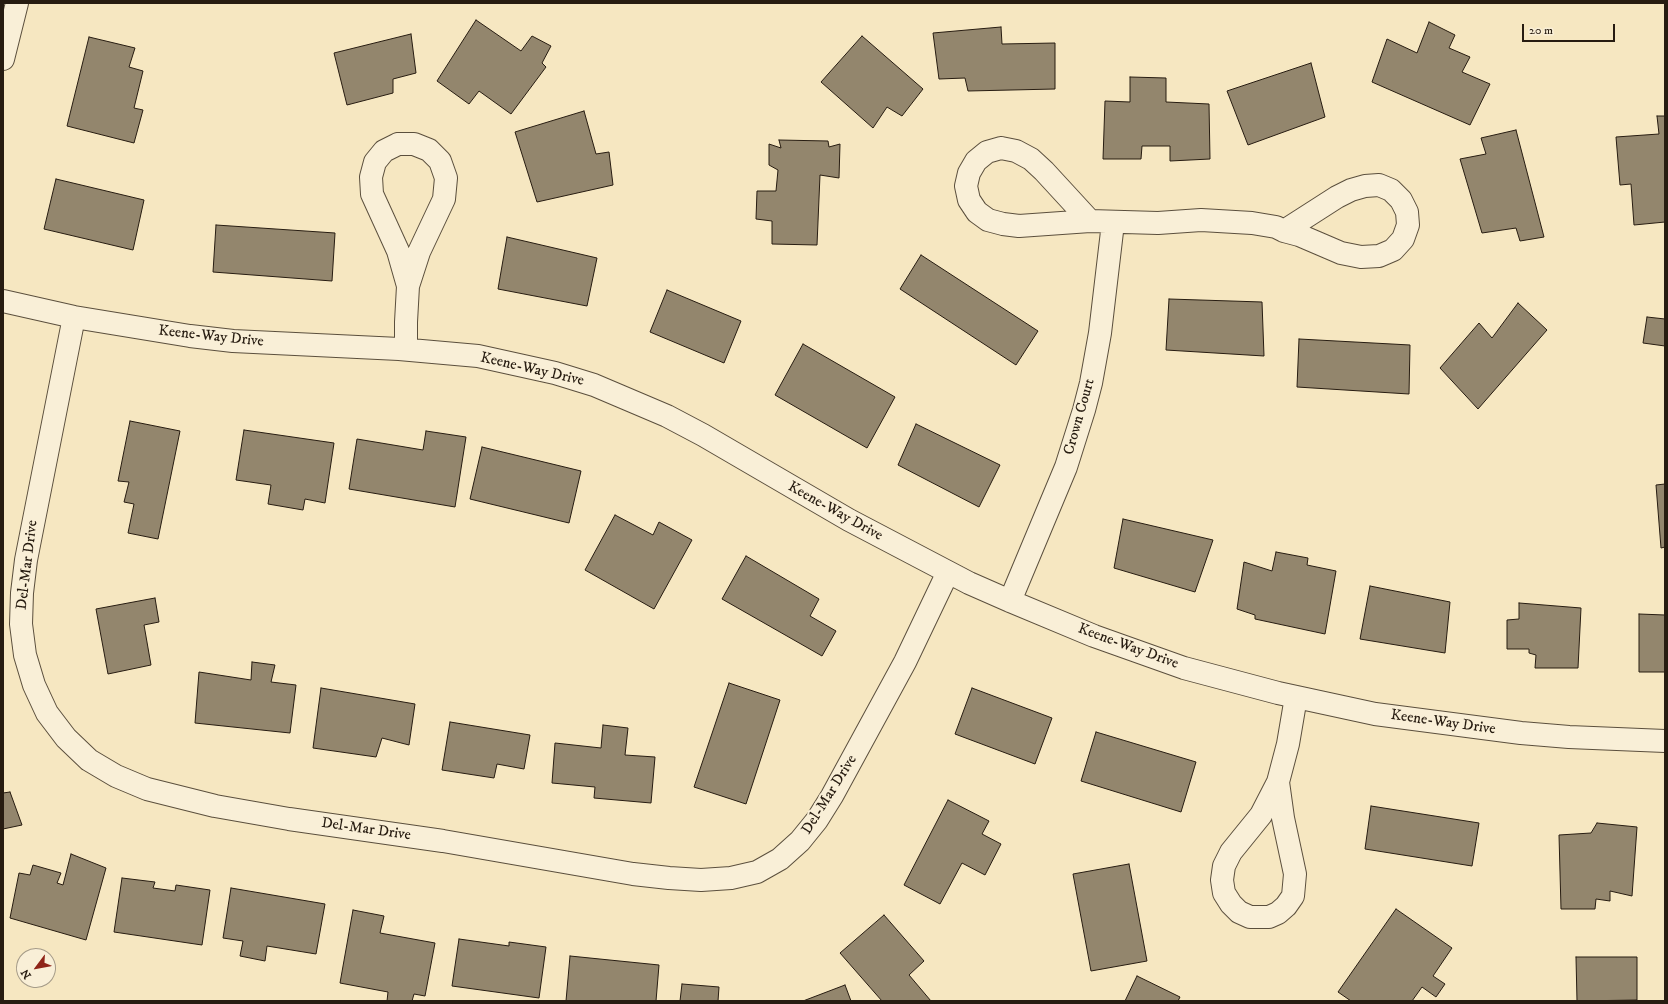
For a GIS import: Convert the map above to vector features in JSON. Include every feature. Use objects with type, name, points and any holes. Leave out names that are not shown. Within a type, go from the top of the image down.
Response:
[{"type":"street","points":[[3,58],[17,3]]},
{"type":"street","points":[[406,349],[406,310],[408,286],[419,252],[444,199],[446,178],[440,161],[429,150],[414,144],[398,144],[384,150],[375,162],[371,177],[372,194],[398,252],[408,286]]},
{"type":"street","points":[[1090,222],[1044,171],[1031,159],[1016,151],[1001,148],[987,152],[976,161],[969,173],[966,186],[969,200],[977,212],[988,220],[1003,224],[1019,226],[1090,222],[1158,223],[1201,220],[1252,223],[1284,231],[1341,253],[1361,257],[1379,256],[1393,250],[1403,239],[1408,225],[1407,212],[1401,200],[1391,190],[1379,185],[1365,186],[1351,190],[1337,197],[1284,231]]},
{"type":"street","name":"Crown Court","points":[[1010,602],[1066,467],[1084,410],[1091,383],[1100,333],[1112,223]]},
{"type":"street","name":"Keene-Way Drive","points":[[3,302],[74,317],[148,330],[233,341],[406,349],[478,356],[555,373],[594,385],[667,416],[703,435],[842,516],[948,572],[1010,602],[1094,636],[1184,668],[1296,697],[1375,714],[1472,728],[1569,737],[1665,741]]},
{"type":"street","name":"Del-Mar Drive","points":[[74,317],[26,560],[22,593],[21,624],[25,655],[34,685],[47,713],[66,738],[89,760],[116,776],[147,789],[215,806],[443,841],[633,874],[701,880],[731,878],[757,872],[780,859],[800,841],[817,820],[832,796],[904,662],[948,572]]},
{"type":"street","points":[[1278,782],[1283,818],[1295,874],[1293,896],[1286,906],[1278,913],[1269,917],[1250,917],[1239,912],[1231,904],[1224,893],[1222,880],[1224,866],[1231,852],[1261,815],[1278,782],[1288,744],[1296,697]]},
{"type":"building","points":[[476,20],[521,51],[532,36],[551,46],[542,63],[546,67],[511,114],[479,91],[469,104],[437,81]]},
{"type":"building","points":[[1429,22],[1455,35],[1449,48],[1470,57],[1462,72],[1490,84],[1470,125],[1372,82],[1387,39],[1417,53]]},
{"type":"building","points":[[1001,27],[1002,44],[1055,43],[1055,89],[968,91],[965,78],[939,79],[933,33]]},
{"type":"building","points":[[411,34],[416,73],[393,79],[393,93],[347,105],[334,53]]},
{"type":"building","points":[[862,36],[923,89],[902,116],[887,107],[873,128],[821,82]]},
{"type":"building","points":[[89,37],[135,48],[129,67],[143,71],[134,108],[143,110],[134,143],[67,126]]},
{"type":"building","points":[[1311,63],[1325,117],[1248,145],[1227,91]]},
{"type":"building","points":[[1130,77],[1166,78],[1166,102],[1209,104],[1210,159],[1170,161],[1170,146],[1142,146],[1141,159],[1103,159],[1105,101],[1130,102]]},
{"type":"building","points":[[584,111],[596,154],[609,152],[613,185],[537,202],[515,132]]},
{"type":"building","points":[[1657,116],[1665,116],[1665,222],[1634,225],[1631,184],[1620,185],[1616,137],[1659,134]]},
{"type":"building","points":[[1516,130],[1544,237],[1520,241],[1516,228],[1482,233],[1460,159],[1486,154],[1481,138]]},
{"type":"building","points":[[779,140],[828,141],[829,147],[840,144],[839,178],[820,175],[817,245],[772,244],[772,221],[756,219],[757,191],[776,191],[778,170],[769,165],[769,144],[781,148]]},
{"type":"building","points":[[56,179],[144,200],[133,250],[44,229]]},
{"type":"building","points":[[216,225],[335,233],[332,281],[213,272]]},
{"type":"building","points":[[507,237],[597,258],[587,306],[498,289]]},
{"type":"building","points":[[921,255],[1038,331],[1016,365],[900,289]]},
{"type":"building","points":[[667,290],[741,321],[724,363],[650,332]]},
{"type":"building","points":[[1169,299],[1262,302],[1264,356],[1166,350]]},
{"type":"building","points":[[1518,303],[1547,330],[1478,409],[1440,368],[1479,323],[1492,338]]},
{"type":"building","points":[[1647,317],[1665,319],[1665,346],[1643,343]]},
{"type":"building","points":[[1299,339],[1410,345],[1409,394],[1297,387]]},
{"type":"building","points":[[803,344],[895,397],[867,448],[775,395]]},
{"type":"building","points":[[130,421],[180,431],[158,539],[128,533],[134,504],[124,502],[129,482],[118,481]]},
{"type":"building","points":[[916,424],[1000,465],[979,507],[898,465]]},
{"type":"building","points":[[244,430],[334,443],[325,503],[305,499],[303,510],[268,504],[271,485],[236,480]]},
{"type":"building","points":[[426,431],[466,437],[455,507],[349,489],[357,439],[423,450]]},
{"type":"building","points":[[482,447],[581,471],[569,523],[470,499]]},
{"type":"building","points":[[1665,484],[1665,547],[1661,548],[1656,485]]},
{"type":"building","points":[[615,515],[653,535],[659,522],[692,540],[654,609],[585,570]]},
{"type":"building","points":[[1123,519],[1213,540],[1195,592],[1114,568]]},
{"type":"building","points":[[1276,552],[1308,558],[1307,565],[1336,571],[1325,634],[1255,619],[1255,615],[1237,609],[1244,562],[1272,571]]},
{"type":"building","points":[[746,556],[819,599],[810,616],[836,631],[822,656],[722,599]]},
{"type":"building","points":[[1370,586],[1450,602],[1445,653],[1360,639]]},
{"type":"building","points":[[155,598],[159,622],[144,625],[151,665],[108,674],[96,609]]},
{"type":"building","points":[[1519,603],[1581,608],[1578,668],[1535,668],[1536,655],[1529,653],[1529,649],[1507,649],[1507,620],[1519,619]]},
{"type":"building","points":[[1639,614],[1665,615],[1665,672],[1639,672]]},
{"type":"building","points":[[252,662],[275,665],[271,682],[296,685],[290,733],[195,723],[199,672],[251,680]]},
{"type":"building","points":[[729,683],[780,700],[746,804],[694,787]]},
{"type":"building","points":[[321,688],[415,704],[409,745],[382,738],[376,757],[313,748]]},
{"type":"building","points":[[972,688],[1052,718],[1035,764],[955,734]]},
{"type":"building","points":[[450,722],[530,735],[524,769],[497,764],[494,778],[442,770]]},
{"type":"building","points":[[603,725],[628,728],[625,755],[655,757],[651,803],[594,798],[595,787],[552,783],[555,743],[601,748]]},
{"type":"building","points":[[1096,732],[1196,762],[1181,812],[1081,781]]},
{"type":"building","points":[[10,792],[22,825],[3,829],[3,793]]},
{"type":"building","points":[[948,800],[989,821],[982,834],[1001,844],[985,875],[962,863],[940,904],[904,885]]},
{"type":"building","points":[[1371,806],[1479,823],[1472,866],[1365,849]]},
{"type":"building","points":[[1597,823],[1637,827],[1632,896],[1610,891],[1610,901],[1596,899],[1595,909],[1561,909],[1559,835],[1591,833]]},
{"type":"building","points":[[71,854],[106,868],[86,940],[10,918],[19,873],[30,875],[33,865],[61,873],[57,883],[63,885]]},
{"type":"building","points":[[1129,864],[1147,961],[1091,971],[1073,874]]},
{"type":"building","points":[[122,878],[155,882],[153,888],[175,891],[176,885],[210,890],[202,945],[114,932]]},
{"type":"building","points":[[231,888],[325,904],[316,954],[267,946],[265,961],[240,956],[243,941],[223,938]]},
{"type":"building","points":[[1396,909],[1452,948],[1433,976],[1445,984],[1436,997],[1422,987],[1412,1001],[1351,1001],[1338,992]]},
{"type":"building","points":[[353,910],[384,916],[380,933],[435,943],[425,996],[414,994],[412,1001],[387,1001],[388,992],[340,983]]},
{"type":"building","points":[[884,915],[924,961],[909,975],[931,1001],[882,1001],[840,953]]},
{"type":"building","points":[[459,939],[509,946],[509,942],[546,947],[539,998],[452,986]]},
{"type":"building","points":[[570,956],[659,965],[656,1001],[566,1001]]},
{"type":"building","points":[[1576,957],[1637,957],[1637,1000],[1577,1001]]},
{"type":"building","points":[[1137,976],[1180,997],[1178,1001],[1125,1001]]},
{"type":"building","points":[[682,984],[719,987],[718,1001],[680,1001]]},
{"type":"building","points":[[845,985],[851,1001],[803,1001]]}]
